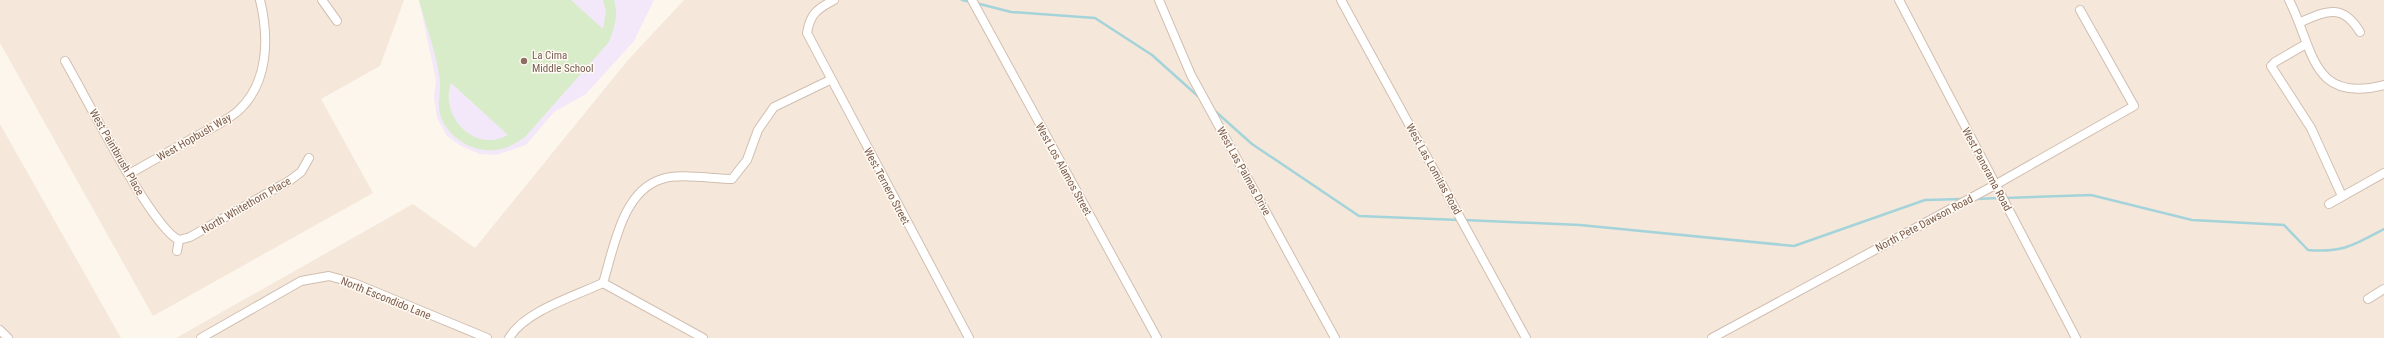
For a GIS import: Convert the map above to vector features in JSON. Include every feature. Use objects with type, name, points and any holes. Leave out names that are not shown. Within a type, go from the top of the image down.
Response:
[{"type":"street","name":"West Hopbush Way","points":[[129,174],[217,125],[238,111],[251,95],[260,78],[265,58],[264,20],[260,0]]},
{"type":"street","points":[[322,0],[337,21]]},
{"type":"street","name":"West Ternero Street","points":[[834,0],[820,7],[809,19],[807,33],[830,80],[969,338]]},
{"type":"street","name":"West Los Alamos Street","points":[[972,0],[1156,338]]},
{"type":"street","name":"West Las Palmas Drive","points":[[1159,0],[1191,75],[1336,338]]},
{"type":"street","name":"West Las Lomitas Road","points":[[1341,0],[1526,338]]},
{"type":"street","name":"West Panorama Road","points":[[1899,0],[2076,338]]},
{"type":"street","points":[[2289,0],[2301,22],[2306,44],[2324,77],[2341,87],[2364,90],[2384,85]]},
{"type":"street","name":"North Pete Dawson Road","points":[[1716,337],[1995,185],[2134,106],[2080,10]]},
{"type":"street","points":[[2301,22],[2317,15],[2338,12],[2350,17],[2360,32]]},
{"type":"street","points":[[2306,44],[2275,62],[2271,66],[2311,128],[2342,196]]},
{"type":"street","name":"West Paintbrush Place","points":[[66,61],[146,203],[177,239]]},
{"type":"street","points":[[508,338],[514,329],[527,319],[603,283],[619,231],[631,204],[646,186],[663,178],[732,179],[746,160],[758,130],[774,107],[830,80]]},
{"type":"street","name":"North Whitethorn Place","points":[[177,239],[190,237],[289,181],[301,172],[309,158]]},
{"type":"street","points":[[2329,204],[2384,173]]},
{"type":"street","points":[[177,239],[177,251]]},
{"type":"street","name":"North Escondido Lane","points":[[201,338],[301,281],[329,276],[354,283],[486,338]]},
{"type":"street","points":[[603,283],[703,338]]},
{"type":"street","points":[[2368,299],[2384,289]]},
{"type":"street","points":[[0,330],[8,338]]},
{"type":"shaded area","points":[[0,0],[404,0],[380,66],[321,99],[373,193],[153,316],[0,43]]},
{"type":"shaded area","name":"La Cima Middle School","points":[[419,0],[654,0],[634,41],[586,94],[554,112],[526,145],[496,155],[480,154],[461,146],[447,136],[437,118],[434,98],[436,80]]},
{"type":"shaded area","points":[[684,0],[2384,0],[2384,338],[176,338],[413,204],[475,248],[628,60]]},
{"type":"shaded area","points":[[0,124],[121,338],[0,338]]},
{"type":"green space","name":"La Cima Middle School","points":[[419,0],[571,0],[603,29],[606,11],[603,0],[614,0],[616,16],[609,42],[525,137],[507,147],[495,150],[486,150],[469,146],[461,141],[454,136],[443,122],[439,110],[439,72]],"holes":[[[451,83],[508,135],[496,140],[483,140],[472,136],[463,128],[455,119],[450,108],[449,95]]]},
{"type":"waterway","points":[[962,0],[971,2]]},
{"type":"waterway","points":[[976,3],[1011,12],[1095,18],[1152,55],[1200,98]]},
{"type":"waterway","points":[[1215,111],[1252,144],[1359,216],[1459,220]]},
{"type":"waterway","points":[[2005,198],[2091,195],[2192,220],[2284,225],[2308,250],[2320,251],[2348,247],[2384,229]]},
{"type":"waterway","points":[[1975,199],[2000,198]]},
{"type":"waterway","points":[[1464,220],[1580,225],[1794,246],[1925,200],[1962,199]]},
{"type":"place","name":"La Cima Middle School","points":[[524,61]]}]
